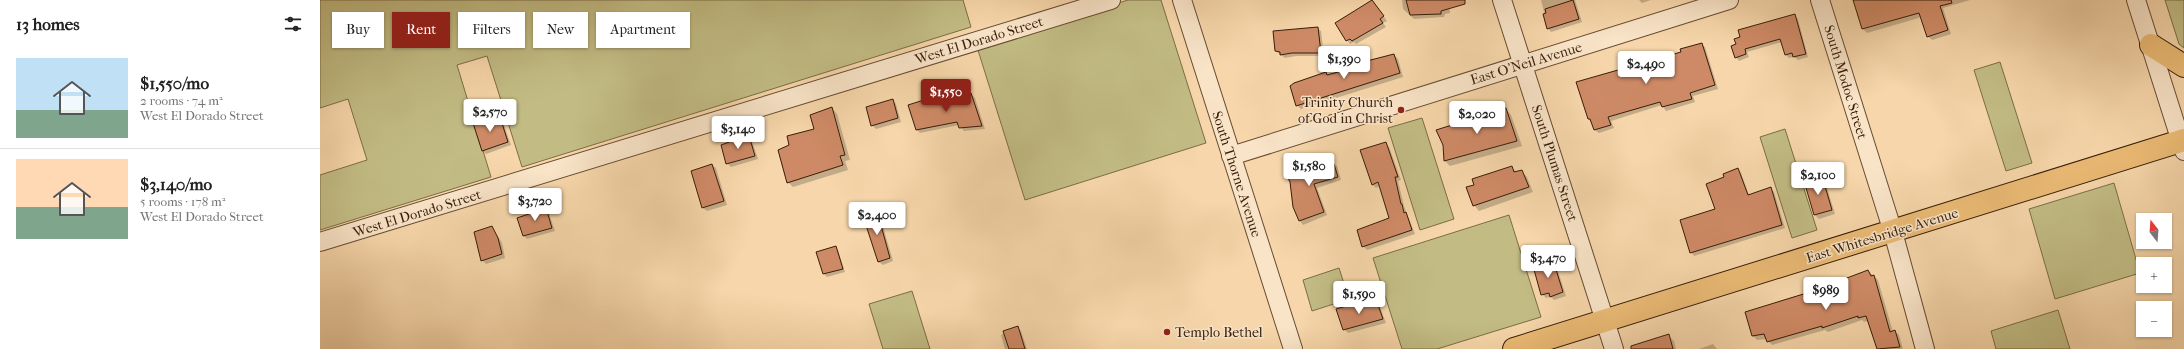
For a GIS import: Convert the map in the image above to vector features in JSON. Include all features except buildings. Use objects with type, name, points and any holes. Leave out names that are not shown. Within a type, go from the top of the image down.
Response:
[{"type":"main road","points":[[2151,45],[2184,66]]},
{"type":"main road","name":"East Whitesbridge Avenue","points":[[1514,349],[2183,144]]},
{"type":"street","name":"West El Dorado Street","points":[[320,242],[1111,0]]},
{"type":"street","name":"South Thorne Avenue","points":[[1182,0],[1293,349]]},
{"type":"street","name":"South Plumas Street","points":[[1502,0],[1606,320],[1614,349]]},
{"type":"street","name":"East O'Neil Avenue","points":[[1231,156],[1729,0]]},
{"type":"street","name":"South Modoc Street","points":[[1820,0],[1893,232],[1925,349]]},
{"type":"street","points":[[2136,0],[2183,144]]},
{"type":"shaded area","points":[[320,0],[963,0],[971,27],[522,167],[487,56],[457,65],[491,177],[320,230],[320,175],[367,160],[348,99],[320,108]]},
{"type":"shaded area","points":[[1128,0],[1161,0],[1206,143],[1025,200],[977,47]]},
{"type":"shaded area","points":[[2165,0],[2184,0],[2184,48],[2179,44]]},
{"type":"shaded area","points":[[2000,62],[2032,163],[2006,171],[1974,70]]},
{"type":"shaded area","points":[[1422,118],[1454,219],[1420,230],[1388,128]]},
{"type":"shaded area","points":[[1785,129],[1817,230],[1792,238],[1760,137]]},
{"type":"shaded area","points":[[2114,183],[2136,259],[2136,274],[2055,299],[2029,209]]},
{"type":"shaded area","points":[[1509,215],[1541,317],[1437,349],[1402,349],[1373,258]]},
{"type":"shaded area","points":[[1339,268],[1349,299],[1312,311],[1303,280]]},
{"type":"shaded area","points":[[912,291],[930,349],[883,349],[869,304]]},
{"type":"shaded area","points":[[2058,310],[2070,349],[1996,349],[1991,331]]},
{"type":"place","name":"Trinity Church of God in Christ","points":[[1401,110]]},
{"type":"place","name":"Templo Bethel","points":[[1167,332]]}]
